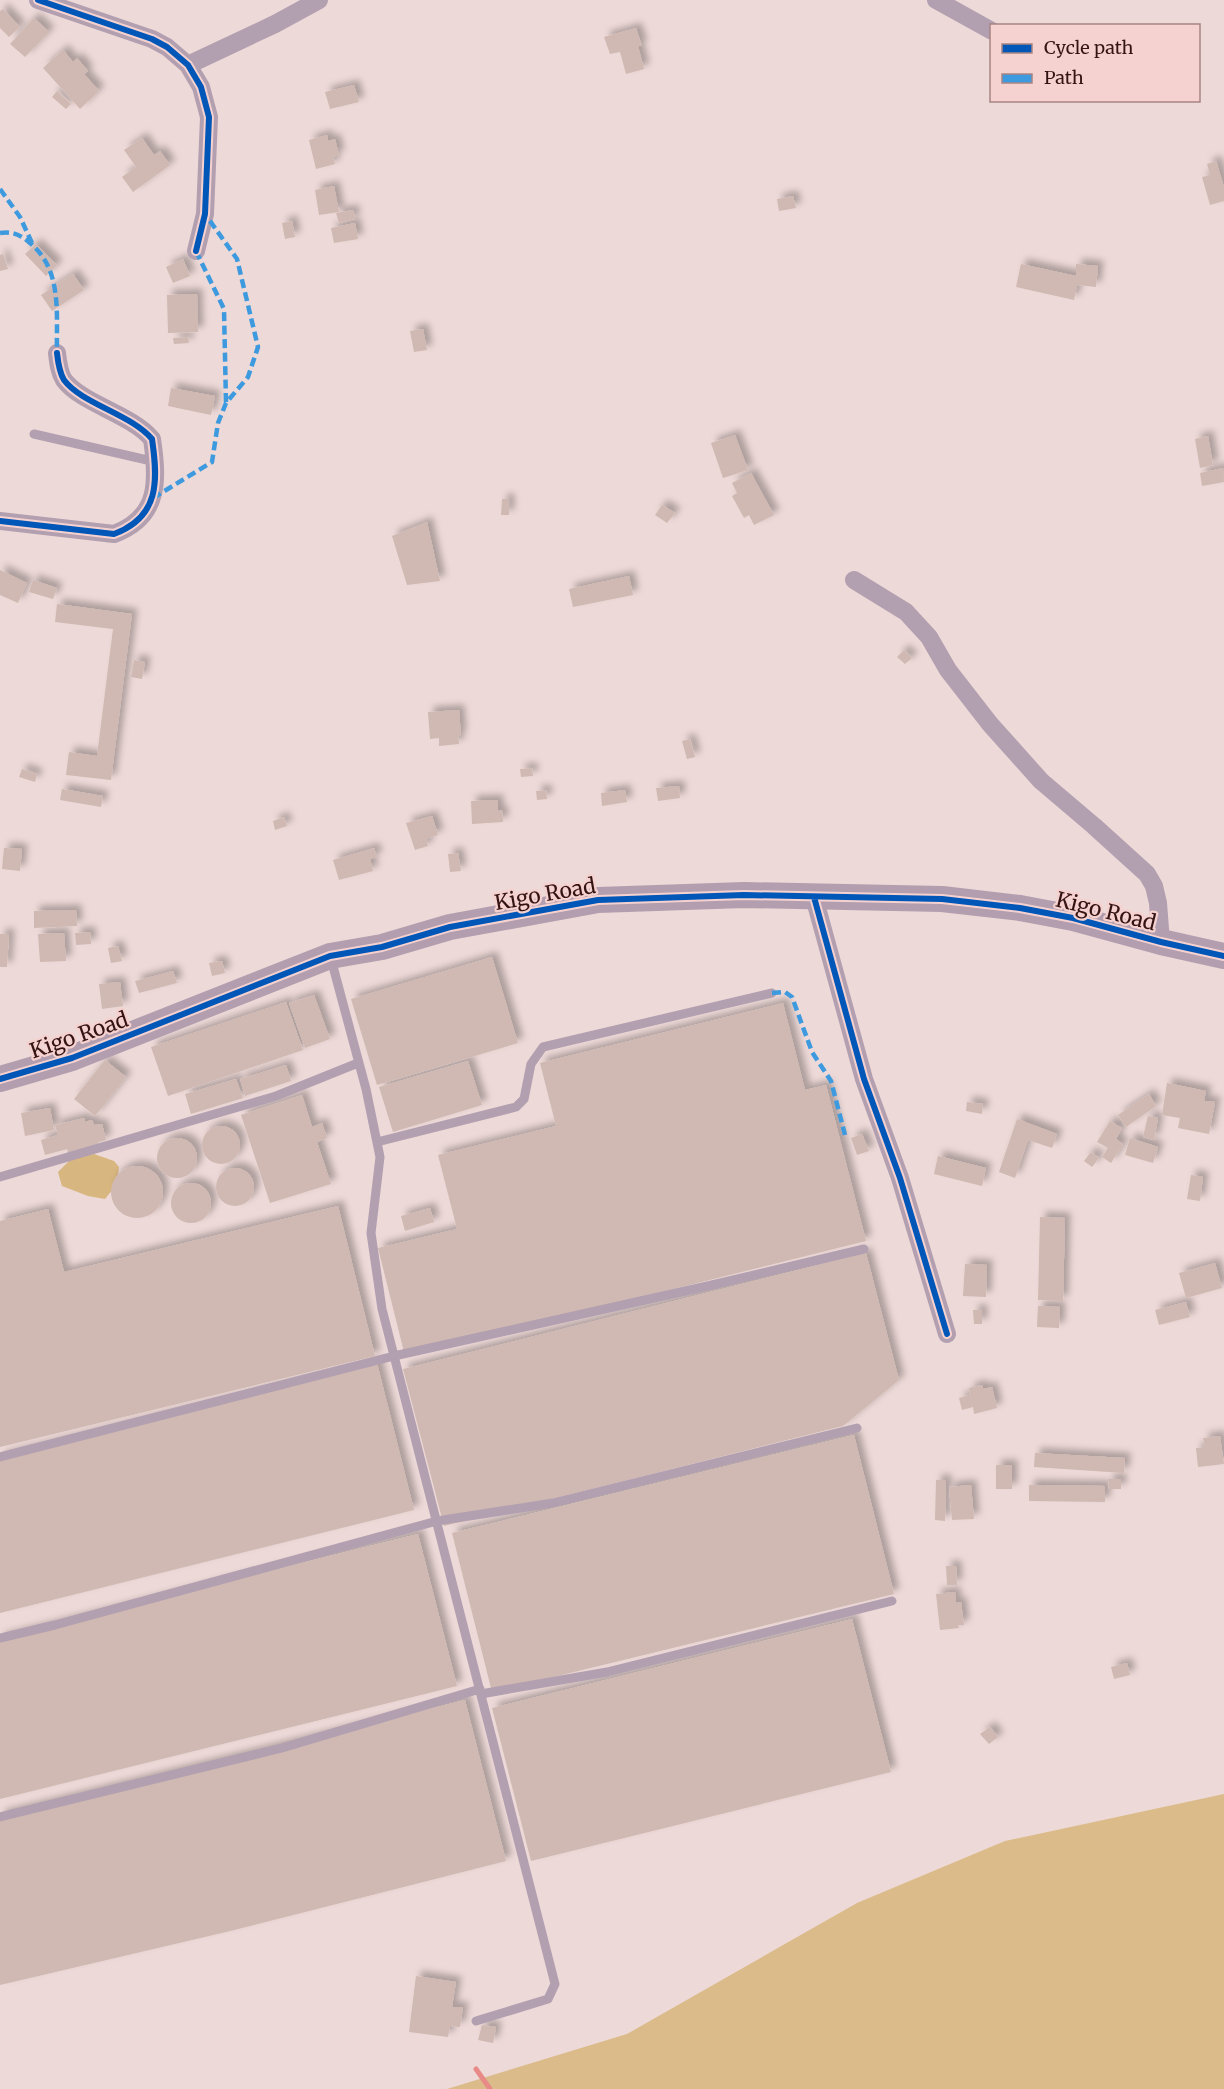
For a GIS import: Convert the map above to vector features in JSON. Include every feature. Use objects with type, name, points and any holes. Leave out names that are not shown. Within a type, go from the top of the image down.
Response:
[{"type":"street","points":[[38,0],[152,39],[168,47],[188,65],[201,87],[208,117],[205,214],[196,251]]},
{"type":"street","points":[[188,65],[275,24],[319,0]]},
{"type":"street","points":[[936,0],[990,30]]},
{"type":"street","points":[[0,521],[114,534],[126,529],[144,512],[153,498],[156,484],[156,462],[152,440],[146,432],[73,389],[63,379],[57,353]]},
{"type":"street","points":[[854,580],[906,612],[929,637],[948,670],[990,724],[1041,781],[1147,874],[1154,886],[1158,903],[1161,942]]},
{"type":"street","name":"Kigo Road","points":[[0,1079],[72,1058],[330,956],[382,947],[450,927],[598,900],[744,895],[942,898],[1020,908],[1073,918],[1224,956]]},
{"type":"street","points":[[814,897],[864,1079],[900,1179],[947,1334]]},
{"type":"lane","points":[[34,434],[156,462]]},
{"type":"lane","points":[[330,956],[380,1157],[371,1233],[382,1309],[555,1984],[548,1999],[477,2021]]},
{"type":"lane","points":[[377,1142],[516,1107],[524,1099],[531,1064],[543,1047],[772,993]]},
{"type":"lane","points":[[0,1177],[276,1096],[358,1063]]},
{"type":"lane","points":[[0,1457],[394,1356],[712,1285],[864,1248]]},
{"type":"lane","points":[[0,1638],[437,1521],[553,1503],[857,1428]]},
{"type":"lane","points":[[0,1816],[282,1748],[481,1691],[608,1672],[892,1600]]},
{"type":"shaded area","points":[[94,1154],[114,1161],[119,1167],[117,1184],[105,1199],[88,1196],[62,1186],[58,1172],[70,1160]]},
{"type":"shaded area","points":[[1224,1794],[1224,2089],[447,2089],[627,2034],[857,1903],[1005,1841]]},
{"type":"building","points":[[3,9],[20,27],[9,37],[0,28],[0,11]]},
{"type":"building","points":[[34,18],[49,32],[25,57],[10,44]]},
{"type":"building","points":[[636,28],[642,46],[638,46],[644,69],[626,74],[620,52],[610,54],[604,37]]},
{"type":"building","points":[[63,50],[73,62],[77,58],[88,71],[84,74],[99,91],[80,109],[43,68]]},
{"type":"building","points":[[354,85],[359,102],[330,109],[325,92]]},
{"type":"building","points":[[57,91],[71,104],[66,109],[52,97]]},
{"type":"building","points":[[327,135],[328,141],[335,139],[339,155],[333,157],[335,164],[316,169],[309,140]]},
{"type":"building","points":[[142,138],[154,155],[160,151],[170,165],[133,192],[122,177],[136,167],[124,150]]},
{"type":"building","points":[[1216,161],[1224,187],[1224,201],[1210,205],[1202,177],[1210,175],[1207,164]]},
{"type":"building","points":[[334,186],[339,212],[319,215],[315,190]]},
{"type":"building","points":[[793,196],[796,208],[779,211],[777,199]]},
{"type":"building","points":[[353,210],[355,219],[339,223],[336,213]]},
{"type":"building","points":[[292,221],[295,237],[285,239],[282,223]]},
{"type":"building","points":[[355,223],[358,239],[334,243],[331,228]]},
{"type":"building","points":[[36,244],[57,265],[46,276],[25,254]]},
{"type":"building","points":[[3,254],[8,269],[0,271],[0,255]]},
{"type":"building","points":[[183,259],[190,276],[173,283],[166,267]]},
{"type":"building","points":[[1021,264],[1076,276],[1076,264],[1098,266],[1096,287],[1077,285],[1074,300],[1016,287]]},
{"type":"building","points":[[73,274],[84,290],[52,311],[41,295]]},
{"type":"building","points":[[197,294],[198,332],[168,333],[167,295]]},
{"type":"building","points":[[423,329],[427,350],[414,352],[410,331]]},
{"type":"building","points":[[188,337],[189,343],[174,344],[173,338]]},
{"type":"building","points":[[171,388],[215,396],[211,415],[168,406]]},
{"type":"building","points":[[735,435],[748,470],[723,478],[711,443]]},
{"type":"building","points":[[1208,436],[1213,465],[1200,468],[1195,439]]},
{"type":"building","points":[[1223,468],[1224,482],[1202,486],[1200,473]]},
{"type":"building","points":[[751,473],[774,515],[754,525],[749,515],[744,518],[732,496],[737,493],[732,483]]},
{"type":"building","points":[[502,499],[509,499],[509,515],[501,515]]},
{"type":"building","points":[[662,505],[675,513],[667,523],[655,515]]},
{"type":"building","points":[[427,522],[440,581],[407,585],[392,536]]},
{"type":"building","points":[[0,570],[27,583],[18,603],[0,595]]},
{"type":"building","points":[[629,576],[633,595],[573,607],[569,589]]},
{"type":"building","points":[[33,580],[57,588],[53,599],[29,592]]},
{"type":"building","points":[[57,604],[132,614],[111,780],[66,775],[69,752],[97,756],[113,629],[55,622]]},
{"type":"building","points":[[904,650],[912,658],[905,664],[897,657]]},
{"type":"building","points":[[134,660],[145,662],[142,679],[131,677]]},
{"type":"building","points":[[459,710],[461,736],[458,736],[459,744],[439,746],[439,738],[430,739],[428,712]]},
{"type":"building","points":[[690,739],[695,757],[687,759],[682,741]]},
{"type":"building","points":[[532,768],[533,776],[521,777],[520,769]]},
{"type":"building","points":[[22,769],[37,774],[35,782],[19,777]]},
{"type":"building","points":[[679,786],[680,798],[658,801],[656,788]]},
{"type":"building","points":[[62,789],[103,796],[101,807],[60,800]]},
{"type":"building","points":[[546,790],[547,799],[537,800],[536,791]]},
{"type":"building","points":[[625,790],[627,802],[602,806],[601,793]]},
{"type":"building","points":[[498,800],[498,811],[502,810],[503,822],[472,824],[471,801]]},
{"type":"building","points":[[432,816],[438,835],[426,839],[428,846],[415,850],[406,823]]},
{"type":"building","points":[[284,817],[287,826],[275,830],[273,821]]},
{"type":"building","points":[[4,848],[22,849],[20,871],[2,869]]},
{"type":"building","points":[[374,848],[377,857],[370,859],[373,871],[339,880],[333,860]]},
{"type":"building","points":[[458,853],[461,871],[450,872],[448,854]]},
{"type":"building","points":[[76,910],[77,926],[34,928],[34,911]]},
{"type":"building","points":[[90,932],[91,944],[76,945],[75,933]]},
{"type":"building","points":[[64,933],[66,961],[40,962],[38,934]]},
{"type":"building","points":[[0,934],[9,934],[7,967],[0,967]]},
{"type":"building","points":[[118,946],[122,961],[111,963],[108,948]]},
{"type":"building","points":[[492,957],[518,1043],[377,1085],[351,999]]},
{"type":"building","points":[[222,961],[225,973],[212,976],[209,963]]},
{"type":"building","points":[[173,971],[177,983],[139,993],[135,981]]},
{"type":"building","points":[[120,982],[123,1006],[102,1009],[99,984]]},
{"type":"building","points":[[314,995],[330,1039],[305,1048],[289,1003]]},
{"type":"building","points":[[286,1002],[303,1050],[168,1096],[151,1047]]},
{"type":"building","points":[[783,1003],[805,1090],[826,1085],[866,1241],[405,1356],[378,1248],[457,1229],[438,1155],[556,1126],[540,1063]]},
{"type":"building","points":[[105,1060],[126,1077],[95,1116],[74,1099]]},
{"type":"building","points":[[468,1061],[482,1105],[393,1132],[379,1087]]},
{"type":"building","points":[[286,1065],[291,1081],[245,1096],[240,1079]]},
{"type":"building","points":[[236,1079],[243,1098],[191,1114],[185,1094]]},
{"type":"building","points":[[1167,1083],[1206,1091],[1204,1101],[1215,1102],[1209,1134],[1178,1128],[1180,1118],[1162,1115]]},
{"type":"building","points":[[1149,1094],[1156,1106],[1126,1127],[1118,1115]]},
{"type":"building","points":[[302,1095],[312,1127],[322,1123],[327,1138],[317,1142],[331,1184],[270,1203],[241,1115]]},
{"type":"building","points":[[967,1102],[983,1104],[982,1114],[966,1111]]},
{"type":"building","points":[[50,1108],[54,1130],[25,1136],[21,1113]]},
{"type":"building","points":[[1148,1116],[1158,1118],[1154,1140],[1143,1137]]},
{"type":"building","points":[[84,1118],[85,1122],[92,1120],[94,1125],[102,1124],[106,1140],[98,1142],[98,1145],[68,1153],[67,1149],[45,1155],[41,1140],[58,1135],[55,1125]]},
{"type":"building","points":[[1017,1119],[1057,1134],[1052,1148],[1028,1140],[1015,1178],[999,1172]]},
{"type":"building","points":[[1110,1121],[1122,1128],[1116,1139],[1123,1144],[1111,1163],[1102,1157],[1108,1148],[1097,1142]]},
{"type":"building","points":[[221,1126],[228,1127],[234,1132],[239,1138],[239,1152],[234,1158],[228,1163],[221,1164],[214,1163],[208,1158],[203,1152],[202,1145],[203,1138],[208,1132],[214,1127]]},
{"type":"building","points":[[862,1134],[869,1151],[857,1155],[851,1138]]},
{"type":"building","points":[[177,1138],[191,1144],[197,1158],[191,1172],[177,1178],[163,1172],[157,1158],[163,1144]]},
{"type":"building","points":[[1130,1138],[1158,1147],[1153,1163],[1125,1155]]},
{"type":"building","points":[[1091,1152],[1099,1158],[1092,1167],[1084,1161]]},
{"type":"building","points":[[938,1156],[986,1168],[982,1186],[934,1174]]},
{"type":"building","points":[[132,1166],[142,1166],[156,1173],[163,1192],[156,1211],[142,1218],[132,1218],[122,1214],[115,1207],[111,1197],[111,1187],[115,1177],[122,1170]]},
{"type":"building","points":[[235,1168],[248,1174],[254,1187],[248,1200],[235,1206],[222,1200],[216,1187],[222,1174]]},
{"type":"building","points":[[1191,1175],[1203,1177],[1200,1201],[1187,1199]]},
{"type":"building","points":[[191,1183],[205,1189],[211,1203],[205,1217],[191,1223],[177,1217],[171,1203],[177,1189]]},
{"type":"building","points":[[338,1206],[375,1356],[0,1447],[0,1221],[48,1209],[64,1272]]},
{"type":"building","points":[[430,1208],[434,1222],[405,1231],[401,1216]]},
{"type":"building","points":[[1040,1217],[1065,1218],[1063,1301],[1038,1300]]},
{"type":"building","points":[[866,1253],[899,1380],[843,1426],[444,1526],[403,1369]]},
{"type":"building","points":[[1215,1263],[1222,1288],[1186,1298],[1179,1273]]},
{"type":"building","points":[[965,1264],[987,1265],[986,1297],[963,1296]]},
{"type":"building","points":[[1186,1302],[1190,1317],[1159,1325],[1155,1310]]},
{"type":"building","points":[[1038,1306],[1060,1307],[1059,1328],[1037,1327]]},
{"type":"building","points":[[973,1310],[982,1310],[982,1324],[974,1324]]},
{"type":"building","points":[[377,1363],[414,1510],[0,1613],[0,1457]]},
{"type":"building","points":[[982,1385],[983,1389],[992,1387],[997,1408],[974,1414],[973,1407],[962,1410],[959,1398],[970,1395],[969,1388]]},
{"type":"building","points":[[854,1435],[894,1594],[492,1692],[452,1533]]},
{"type":"building","points":[[1220,1436],[1224,1464],[1198,1467],[1196,1448],[1205,1447],[1203,1438]]},
{"type":"building","points":[[1035,1453],[1125,1458],[1124,1473],[1034,1467]]},
{"type":"building","points":[[996,1465],[1012,1465],[1012,1489],[996,1489]]},
{"type":"building","points":[[1108,1479],[1121,1479],[1121,1489],[1109,1489]]},
{"type":"building","points":[[936,1480],[946,1480],[945,1521],[935,1520]]},
{"type":"building","points":[[971,1485],[974,1519],[952,1520],[949,1487]]},
{"type":"building","points":[[1029,1485],[1105,1486],[1105,1502],[1029,1501]]},
{"type":"building","points":[[418,1534],[457,1686],[0,1799],[0,1638]]},
{"type":"building","points":[[946,1566],[956,1566],[957,1585],[947,1585]]},
{"type":"building","points":[[955,1592],[956,1603],[961,1602],[964,1625],[958,1625],[959,1628],[940,1630],[936,1594]]},
{"type":"building","points":[[852,1619],[891,1772],[531,1861],[492,1708]]},
{"type":"building","points":[[1127,1663],[1130,1675],[1114,1679],[1111,1667]]},
{"type":"building","points":[[465,1700],[506,1861],[226,1932],[0,1985],[0,1815]]},
{"type":"building","points":[[990,1727],[998,1737],[989,1744],[980,1734]]},
{"type":"building","points":[[416,1976],[456,1982],[452,2007],[463,2007],[460,2027],[450,2026],[448,2037],[409,2032]]},
{"type":"building","points":[[482,2025],[496,2027],[493,2043],[478,2040]]},
{"type":"waterway","points":[[476,2069],[490,2089]]},
{"type":"marked path","points":[[0,189],[20,217],[32,243]]},
{"type":"marked path","points":[[153,498],[212,462],[218,423],[226,403],[248,377],[258,347],[237,259],[205,214]]},
{"type":"marked path","points":[[0,233],[12,233],[23,238],[41,254],[48,266],[56,294],[57,353]]},
{"type":"marked path","points":[[196,251],[224,309],[226,403]]},
{"type":"marked path","points":[[772,993],[785,992],[792,997],[812,1052],[831,1081],[845,1135]]},
{"type":"cycle path","points":[[38,0],[152,39],[167,47],[188,65],[201,87],[209,117],[205,214],[196,251]]},
{"type":"cycle path","points":[[0,521],[114,534],[129,527],[140,518],[152,496],[155,483],[152,439],[143,430],[72,388],[62,377],[57,353]]},
{"type":"cycle path","points":[[0,1079],[72,1058],[330,956],[382,947],[450,927],[598,900],[744,895],[942,899],[1020,908],[1073,918],[1224,956]]},
{"type":"cycle path","points":[[814,897],[864,1079],[900,1178],[947,1334]]}]
